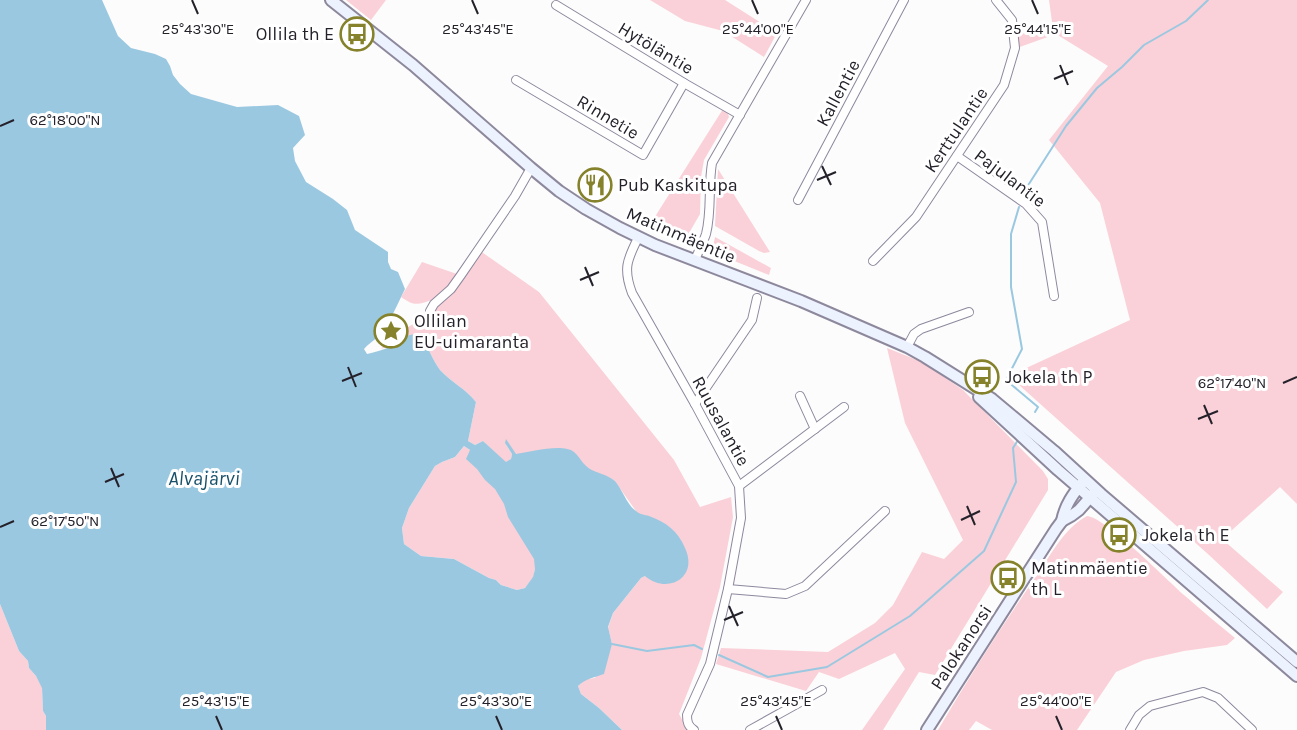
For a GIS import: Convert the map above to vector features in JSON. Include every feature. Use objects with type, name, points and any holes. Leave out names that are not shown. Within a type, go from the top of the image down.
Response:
[{"type":"main road","name":"Matinmäentie","points":[[331,0],[413,65],[559,191],[586,209],[638,238],[801,301],[925,357],[964,382],[1013,430],[1093,494]]},
{"type":"main road","name":"Palokanorsi","points":[[927,730],[1062,521],[1068,502],[1082,484]]},
{"type":"main road","name":"Palokanorsi","points":[[1062,521],[1075,513],[1093,494]]},
{"type":"main road","points":[[1093,494],[1297,662]]},
{"type":"main road","points":[[1093,494],[1297,676]]},
{"type":"street","points":[[695,260],[706,233],[712,163],[806,0]]},
{"type":"street","name":"Kallentie","points":[[798,200],[904,0]]},
{"type":"street","name":"Kerttulantie","points":[[873,261],[916,217],[1004,85],[1015,48],[1012,20],[996,0]]},
{"type":"street","name":"Hytöläntie","points":[[556,5],[740,115]]},
{"type":"street","name":"Rinnetie","points":[[516,80],[643,155],[684,83]]},
{"type":"street","name":"Pajulantie","points":[[957,156],[1026,204],[1042,222],[1054,296]]},
{"type":"street","points":[[430,311],[461,275],[515,196],[531,168]]},
{"type":"street","name":"Ruusalantie","points":[[638,238],[627,261],[627,279],[632,293],[739,486],[741,518],[729,589],[710,664],[687,715],[687,722],[694,730]]},
{"type":"street","points":[[695,404],[752,320],[757,298]]},
{"type":"street","points":[[907,347],[914,334],[921,329],[969,312]]},
{"type":"street","points":[[800,396],[815,429]]},
{"type":"street","points":[[739,486],[844,406]]},
{"type":"street","points":[[729,589],[786,594],[805,586],[885,511]]},
{"type":"street","points":[[750,730],[822,690]]},
{"type":"street","points":[[1130,730],[1139,715],[1150,706],[1203,692],[1218,698],[1252,730]]},
{"type":"shaded area","points":[[346,0],[386,0],[371,20]]},
{"type":"shaded area","points":[[650,0],[725,0],[777,33],[764,57],[723,31],[685,21]]},
{"type":"shaded area","points":[[1049,0],[1297,0],[1297,504],[1280,487],[1222,539],[1283,592],[1267,609],[1009,376],[1130,320],[1100,203],[1049,140],[1108,66],[1056,34],[1017,48],[1015,37],[1052,22]]},
{"type":"shaded area","points":[[723,109],[727,111],[729,117],[704,160],[700,214],[685,240],[651,223]]},
{"type":"shaded area","points":[[718,169],[770,252],[759,251],[715,226]]},
{"type":"shaded area","points":[[715,237],[771,268],[769,275],[712,252]]},
{"type":"shaded area","points":[[476,248],[539,292],[674,460],[700,507],[731,497],[733,517],[720,587],[701,658],[679,714],[688,730],[622,730],[581,694],[578,686],[586,679],[595,678],[612,644],[608,628],[613,613],[645,576],[636,511],[614,480],[517,457],[505,443],[512,454],[511,459],[506,463],[483,441],[475,445],[468,441],[476,402],[440,370],[422,335],[396,341],[381,349],[390,339],[419,320],[424,320],[424,314],[432,300],[416,304],[401,297],[422,262],[457,274]]},
{"type":"shaded area","points":[[887,348],[922,362],[963,390],[1043,471],[1048,479],[1048,490],[935,675],[919,672],[883,730],[862,730],[905,669],[895,653],[839,679],[819,672],[806,691],[716,664],[721,648],[828,652],[875,623],[893,605],[922,552],[944,559],[963,540],[905,423]]},
{"type":"shaded area","points":[[464,446],[470,450],[482,467],[535,547],[533,578],[525,588],[517,590],[501,585],[496,580],[454,559],[421,556],[404,544],[402,528],[409,508],[435,466],[455,457]]},
{"type":"shaded area","points":[[1087,516],[1096,519],[1121,537],[1235,638],[1227,645],[1144,660],[1116,672],[1077,730],[992,730],[976,721],[969,730],[938,730],[1053,551],[1071,527]]},
{"type":"shaded area","points":[[0,604],[19,651],[28,661],[29,668],[42,687],[46,730],[0,730]]},
{"type":"water","name":"Alvajärvi","points":[[0,0],[102,0],[118,36],[131,48],[166,59],[173,75],[191,94],[237,107],[278,105],[299,116],[305,135],[293,148],[295,161],[306,182],[347,210],[355,230],[388,252],[391,269],[398,272],[405,289],[386,325],[364,349],[367,354],[388,347],[409,335],[422,335],[440,370],[476,402],[468,441],[475,445],[483,441],[506,462],[511,459],[512,454],[505,443],[506,439],[516,454],[555,448],[569,449],[588,467],[615,481],[637,512],[655,518],[671,528],[682,542],[688,559],[688,568],[684,575],[671,583],[662,584],[645,576],[641,578],[613,613],[608,627],[612,644],[604,674],[578,686],[581,694],[622,730],[46,730],[42,688],[29,668],[28,661],[19,651],[0,604]],"holes":[[[464,446],[470,450],[466,459],[495,489],[504,504],[508,517],[534,559],[533,577],[525,588],[517,590],[501,585],[496,580],[454,559],[421,556],[404,544],[402,528],[409,508],[435,466],[455,457]]]},
{"type":"waterway","points":[[1024,195],[1066,126],[1097,88],[1144,45],[1186,21],[1208,0]]},
{"type":"waterway","points":[[1019,207],[1011,234],[1011,287],[1022,349],[1006,380],[1038,407],[1035,412]]},
{"type":"waterway","points":[[719,655],[768,677],[827,667],[910,616],[984,551],[1016,482],[1013,448],[1018,440]]},
{"type":"waterway","points":[[612,644],[647,651],[694,645],[702,649]]},
{"type":"place","name":"Ollila th E","points":[[357,34]]},
{"type":"place","name":"Pub Kaskitupa","points":[[595,185]]},
{"type":"place","name":"Ollilan EU-uimaranta","points":[[391,331]]},
{"type":"place","name":"Jokela th P","points":[[982,377]]},
{"type":"place","name":"Jokela th E","points":[[1119,535]]},
{"type":"place","name":"Matinmäentie th L","points":[[1008,578]]}]
